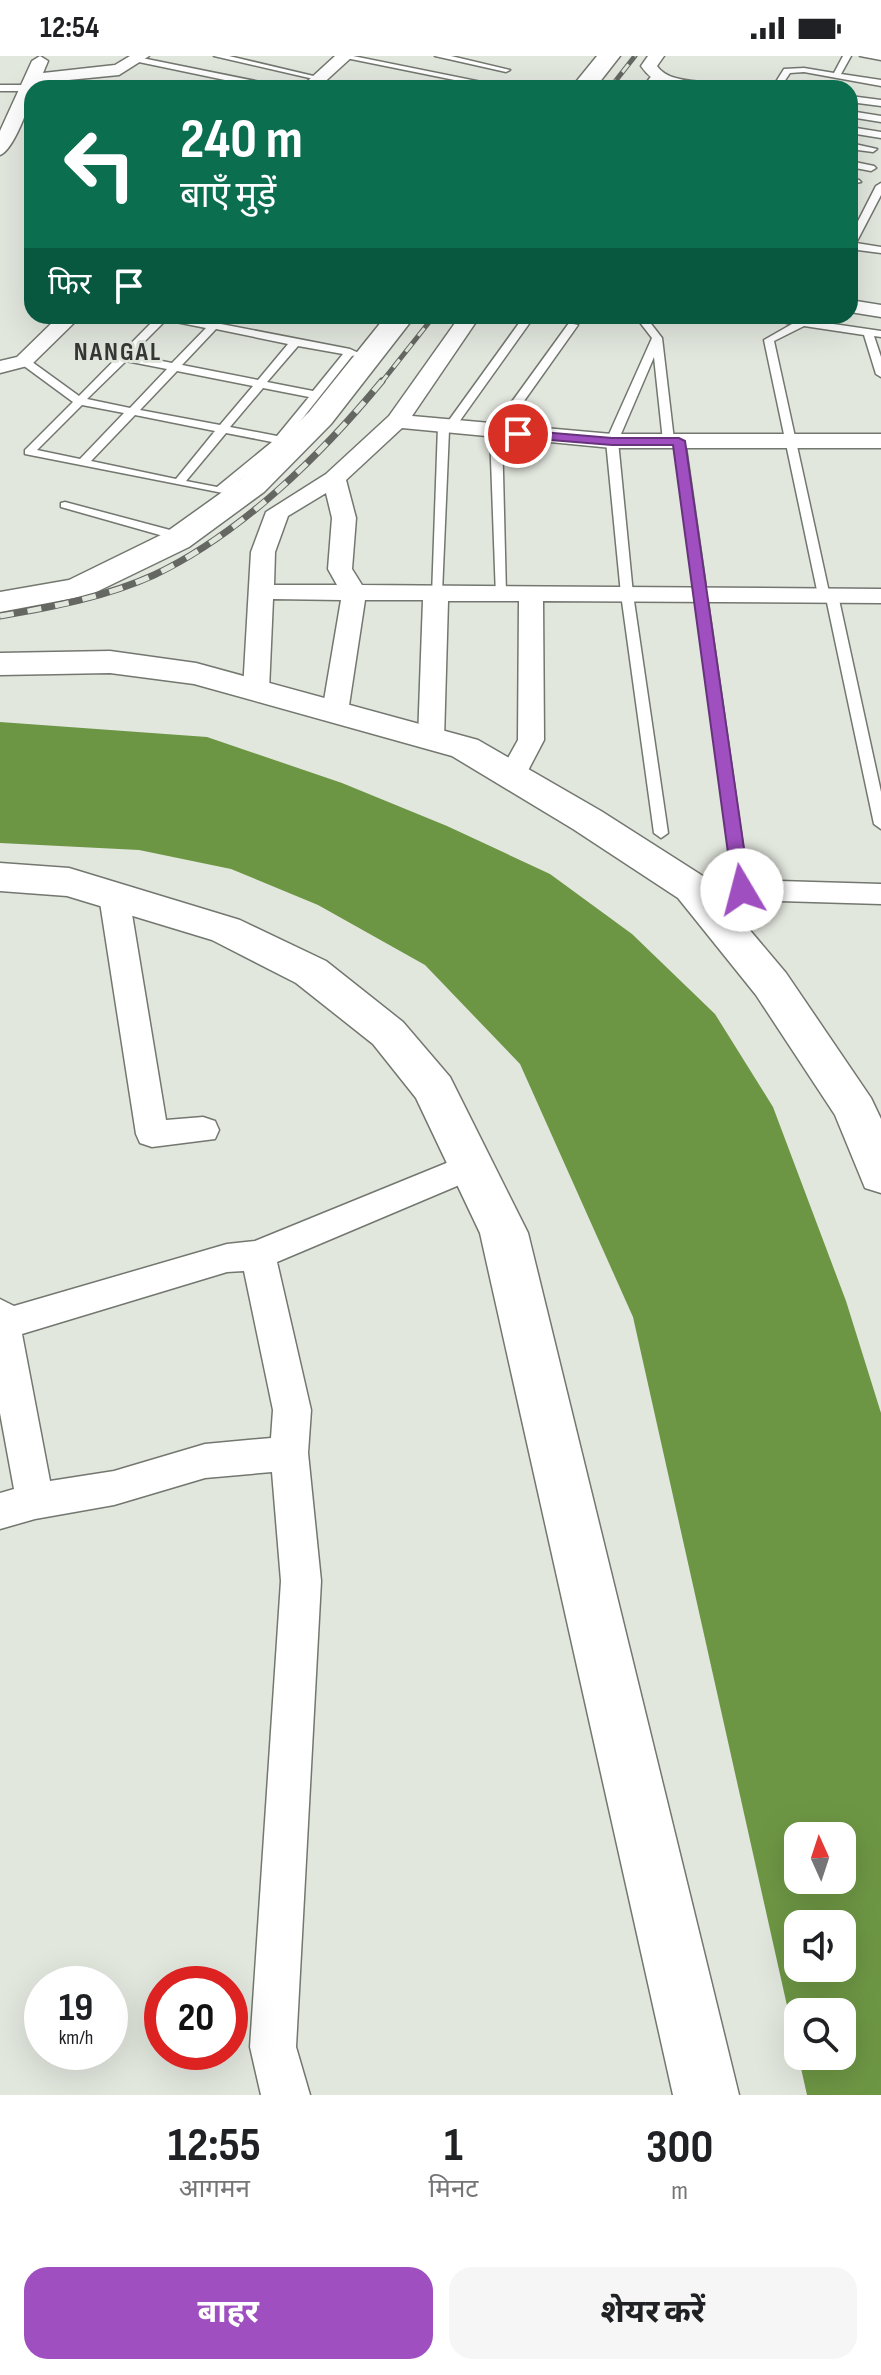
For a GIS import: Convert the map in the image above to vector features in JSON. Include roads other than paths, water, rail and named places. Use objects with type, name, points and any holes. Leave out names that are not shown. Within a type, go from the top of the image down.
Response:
[{"type":"street","points":[[32,80],[42,56]]},
{"type":"street","points":[[316,80],[343,56]]},
{"type":"street","points":[[590,80],[609,56]]},
{"type":"street","points":[[651,80],[649,66],[656,56]]},
{"type":"street","points":[[55,80],[119,70],[139,57]]},
{"type":"street","points":[[0,150],[24,97]]},
{"type":"street","points":[[858,306],[879,307]]},
{"type":"street","points":[[0,367],[24,361],[63,324]]},
{"type":"street","points":[[0,602],[78,588],[181,537],[253,485],[320,418],[360,354],[392,324]]},
{"type":"street","points":[[256,690],[263,552],[278,512],[334,479],[397,421],[464,324]]},
{"type":"street","points":[[397,421],[612,441],[881,441]]},
{"type":"street","points":[[334,479],[344,518],[340,569],[354,593],[335,712]]},
{"type":"street","points":[[261,592],[881,596]]},
{"type":"street","points":[[431,739],[436,593]]},
{"type":"street","points":[[512,776],[531,740],[531,594]]},
{"type":"street","points":[[0,664],[110,662],[196,674],[465,748],[692,888],[771,984],[855,1110],[881,1175]]},
{"type":"street","points":[[0,877],[69,882],[226,930],[311,972],[388,1033],[434,1089],[504,1233],[706,2095]]},
{"type":"street","points":[[704,903],[742,890],[881,894]]},
{"type":"street","points":[[114,896],[152,1134],[203,1130]]},
{"type":"street","points":[[289,1453],[205,1461],[114,1488],[17,1506],[1,1320],[227,1258],[258,1255],[471,1166]]},
{"type":"street","points":[[258,1255],[292,1410],[289,1453],[301,1581],[273,2047],[286,2095]]},
{"type":"lane","points":[[218,56],[302,80]]},
{"type":"lane","points":[[343,56],[466,80]]},
{"type":"lane","points":[[439,56],[506,70]]},
{"type":"lane","points":[[836,76],[847,56]]},
{"type":"lane","points":[[864,56],[881,58]]},
{"type":"lane","points":[[139,57],[240,80]]},
{"type":"lane","points":[[781,80],[787,71],[881,83]]},
{"type":"lane","points":[[0,88],[24,85]]},
{"type":"lane","points":[[858,100],[881,103]]},
{"type":"lane","points":[[858,115],[881,119]]},
{"type":"lane","points":[[858,131],[881,135]]},
{"type":"lane","points":[[858,147],[873,149]]},
{"type":"lane","points":[[858,166],[871,168]]},
{"type":"lane","points":[[858,230],[881,186]]},
{"type":"lane","points":[[858,246],[881,250]]},
{"type":"lane","points":[[156,324],[29,452],[219,491],[271,451],[316,395],[360,354]]},
{"type":"lane","points":[[204,324],[360,354]]},
{"type":"lane","points":[[436,593],[447,427],[524,324]]},
{"type":"lane","points":[[646,324],[657,338],[700,595],[742,890]]},
{"type":"lane","points":[[801,324],[769,340],[881,824]]},
{"type":"lane","points":[[810,324],[881,334]]},
{"type":"lane","points":[[500,594],[496,432],[573,325]]},
{"type":"lane","points":[[83,463],[214,326]]},
{"type":"lane","points":[[868,332],[881,374]]},
{"type":"lane","points":[[657,338],[612,441],[627,594],[661,833]]},
{"type":"lane","points":[[178,483],[295,342]]},
{"type":"lane","points":[[123,357],[316,395]]},
{"type":"lane","points":[[24,361],[79,401],[280,440]]},
{"type":"lane","points":[[65,505],[181,537]]},
{"type":"railway","points":[[616,80],[635,56]]},
{"type":"railway","points":[[381,383],[428,324]]},
{"type":"railway","points":[[0,616],[98,595],[154,575],[186,558],[218,538],[278,490],[359,409],[382,381]]},
{"type":"district","name":"NANGAL","points":[[118,351]]}]
